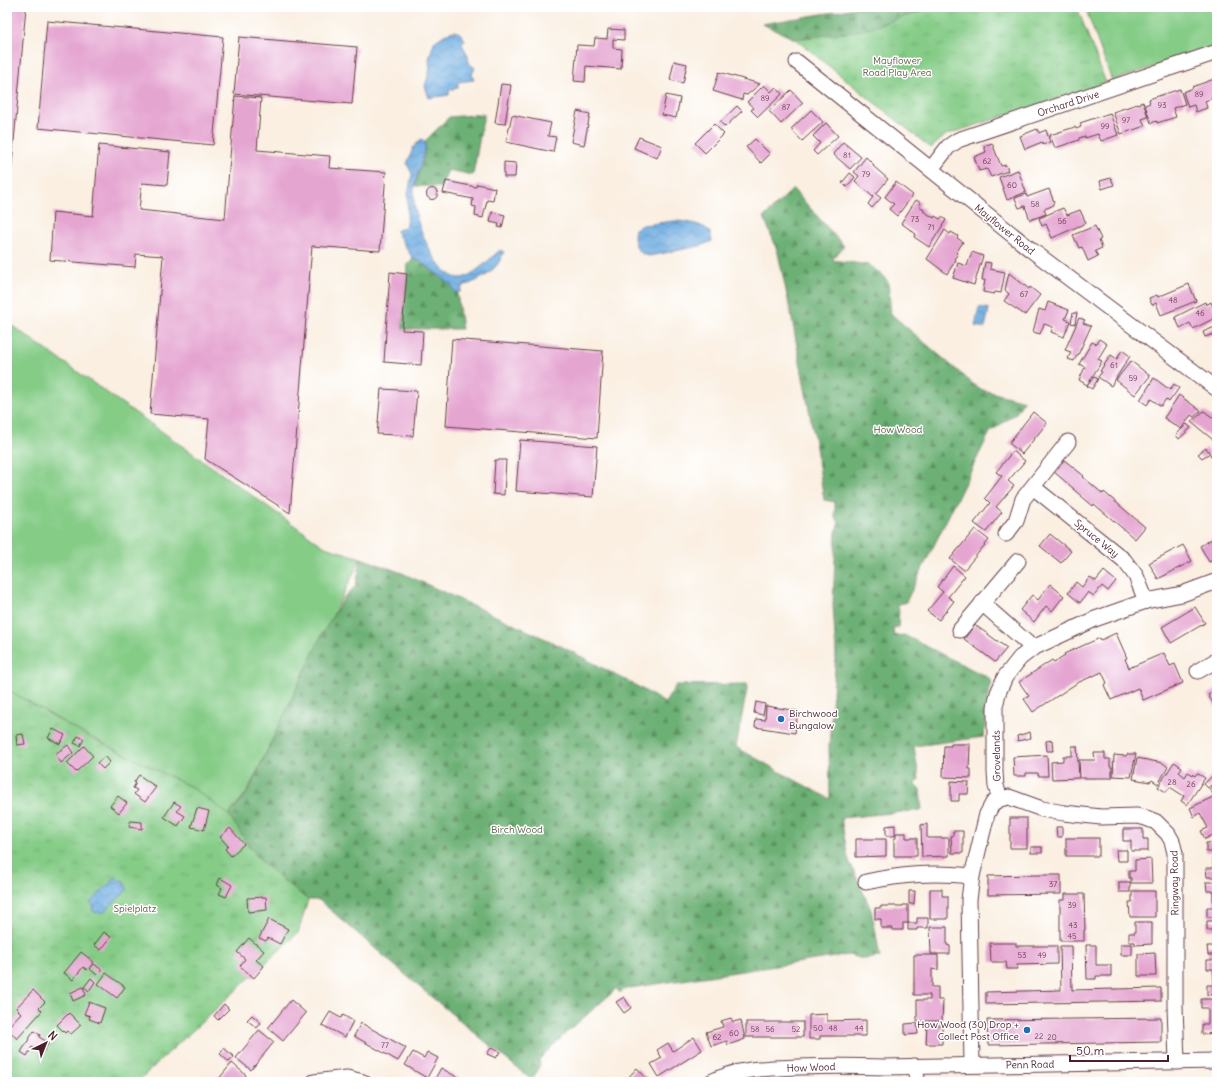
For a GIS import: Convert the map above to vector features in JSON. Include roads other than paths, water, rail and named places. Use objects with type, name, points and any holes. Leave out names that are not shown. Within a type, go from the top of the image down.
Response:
[{"type":"street","name":"Orchard Drive","points":[[931,170],[948,147],[958,140],[1217,52]]},
{"type":"street","name":"Mayflower Road","points":[[798,62],[1030,249],[1217,389]]},
{"type":"street","points":[[1006,534],[1016,521],[1023,499],[1068,442]]},
{"type":"street","name":"Spruce Way","points":[[1033,487],[1124,560],[1136,576],[1146,601]]},
{"type":"street","points":[[960,630],[1018,561]]},
{"type":"street","name":"Grovelands","points":[[1000,799],[996,786],[995,772],[995,707],[998,693],[1005,678],[1020,658],[1033,648],[1095,619],[1146,601],[1182,594],[1217,581]]},
{"type":"street","points":[[982,603],[1033,648]]},
{"type":"street","points":[[1198,671],[1217,660]]},
{"type":"street","name":"Ringway Road","points":[[1000,799],[1009,797],[1042,809],[1064,813],[1101,817],[1137,816],[1156,822],[1168,834],[1172,841],[1175,853],[1175,1006],[1177,1062]]},
{"type":"street","points":[[972,1065],[969,900],[972,876],[986,814],[993,803],[1000,799]]},
{"type":"street","points":[[866,882],[892,876],[913,874],[952,874],[972,876]]},
{"type":"street","name":"Penn Road","points":[[920,1066],[1217,1061]]},
{"type":"street","points":[[918,1082],[920,1066]]},
{"type":"street","points":[[920,1066],[929,1082]]},
{"type":"street","name":"How Wood","points":[[711,1082],[734,1072],[756,1068],[920,1066]]},
{"type":"street","points":[[314,1082],[347,1078],[363,1082]]},
{"type":"water","points":[[454,31],[460,33],[465,41],[462,44],[469,63],[475,68],[472,74],[474,80],[458,82],[458,88],[449,90],[449,95],[429,98],[425,86],[430,69],[429,59],[434,42],[447,33]]},
{"type":"water","points":[[421,139],[425,141],[425,150],[414,191],[415,208],[419,225],[425,239],[440,266],[454,277],[466,277],[476,271],[500,250],[504,252],[493,270],[482,278],[463,286],[460,292],[457,293],[453,290],[452,286],[420,261],[413,259],[396,231],[405,227],[407,222],[408,194],[412,174],[407,164],[413,148]]},
{"type":"water","points":[[674,221],[688,222],[703,226],[711,234],[712,241],[700,246],[649,256],[645,255],[638,249],[634,238],[635,229],[643,225]]},
{"type":"water","points":[[979,307],[989,309],[985,328],[975,326]]},
{"type":"water","points":[[116,877],[120,881],[123,880],[128,889],[102,914],[99,912],[96,913],[92,910],[94,906],[90,903]]},
{"type":"place","name":"Birchwood Bungalow","points":[[781,719]]},
{"type":"place","name":"How Wood (30) Drop + Collect Post Office","points":[[1027,1030]]},
{"type":"park label","name":"Mayflower Road Play Area","points":[[897,66]]},
{"type":"park label","name":"Birch Wood","points":[[517,829]]},
{"type":"park label","name":"Spielplatz","points":[[135,908]]}]
